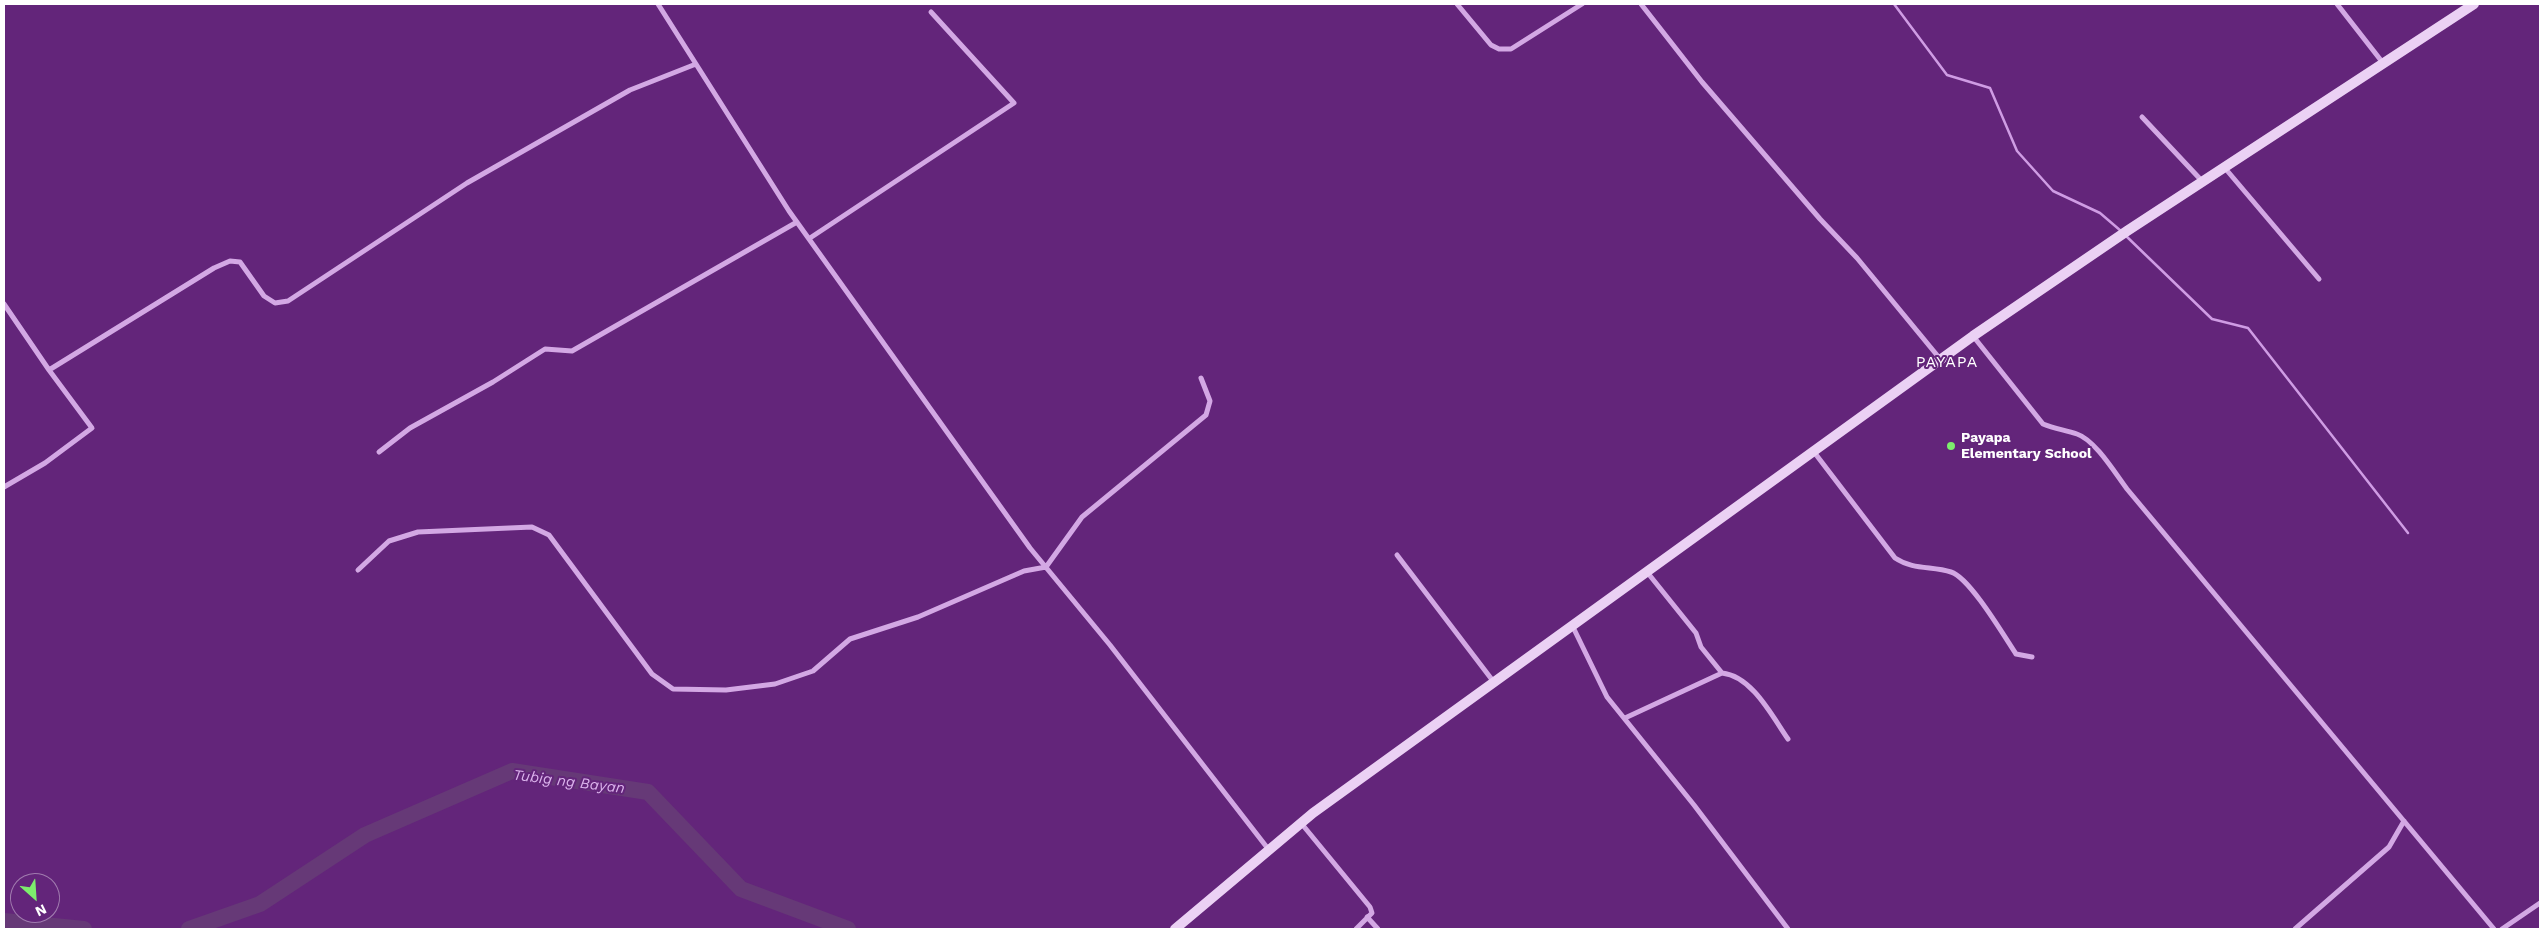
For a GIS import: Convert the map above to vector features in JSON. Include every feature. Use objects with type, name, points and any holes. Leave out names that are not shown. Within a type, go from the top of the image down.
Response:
[{"type":"main road","points":[[1174,929],[1301,823],[1493,681],[1973,336],[2122,233],[2474,4]]},
{"type":"street","points":[[658,4],[797,222],[982,481],[1046,566],[1270,850]]},
{"type":"street","points":[[1457,4],[1491,45],[1499,49],[1510,48],[1582,4]]},
{"type":"street","points":[[1641,4],[1702,82],[1820,219],[1857,258],[1942,360]]},
{"type":"street","points":[[2337,4],[2383,63]]},
{"type":"street","points":[[810,238],[1014,103],[931,12]]},
{"type":"street","points":[[49,370],[214,268],[230,261],[240,262],[264,296],[275,303],[288,302],[466,183],[630,90],[696,64]]},
{"type":"street","points":[[2142,117],[2202,181]]},
{"type":"street","points":[[2224,167],[2319,279]]},
{"type":"street","points":[[379,452],[410,428],[493,382],[545,349],[572,351],[797,222]]},
{"type":"street","points":[[4,304],[92,428],[45,463],[4,487]]},
{"type":"street","points":[[1973,336],[2043,424],[2078,434],[2095,448],[2494,929]]},
{"type":"street","points":[[358,570],[388,542],[418,532],[532,527],[549,534],[652,674],[673,689],[726,690],[775,684],[813,671],[850,639],[918,617],[1024,571],[1046,566],[1082,517],[1206,415],[1210,401],[1201,378]]},
{"type":"street","points":[[1814,452],[1895,558],[1904,564],[1952,572],[1967,582],[2016,654],[2032,656]]},
{"type":"street","points":[[1397,555],[1493,681]]},
{"type":"street","points":[[1647,572],[1696,633],[1701,648],[1722,673]]},
{"type":"street","points":[[1571,625],[1607,697],[1788,929]]},
{"type":"street","points":[[1625,718],[1722,673],[1733,674],[1748,685],[1788,739]]},
{"type":"street","points":[[2295,929],[2389,847],[2404,821]]},
{"type":"street","points":[[1301,823],[1370,907],[1372,913],[1356,929]]},
{"type":"street","points":[[2502,929],[2540,903]]},
{"type":"street","points":[[1367,917],[1378,929]]},
{"type":"waterway","points":[[1894,4],[1947,75],[1990,88],[2017,151],[2053,191],[2100,213],[2121,231]]},
{"type":"waterway","points":[[2125,235],[2212,319],[2248,328],[2408,533]]},
{"type":"waterway","name":"Tubig ng Bayan","points":[[189,929],[260,904],[365,835],[512,771],[648,792],[741,889],[848,929]]},
{"type":"waterway","name":"Tubig ng Bayan","points":[[4,921],[84,929]]},
{"type":"place","name":"Payapa Elementary School","points":[[1951,446]]},
{"type":"district","name":"PAYAPA","points":[[1947,362]]}]
